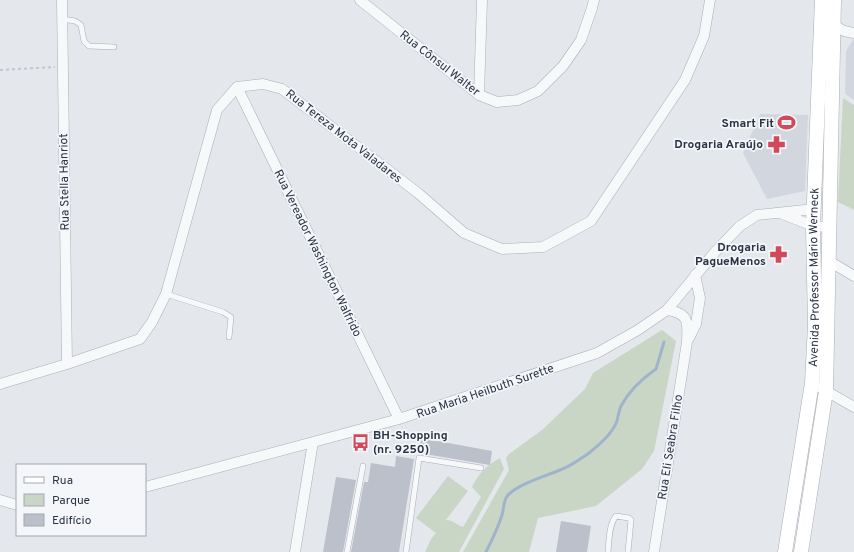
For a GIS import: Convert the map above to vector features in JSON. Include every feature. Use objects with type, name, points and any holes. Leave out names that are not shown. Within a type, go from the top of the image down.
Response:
[{"type":"main road","name":"Avenida Professor Mário Werneck","points":[[801,552],[826,391],[829,261],[827,24],[822,0]]},
{"type":"main road","name":"Avenida Professor Mário Werneck","points":[[785,552],[812,383],[815,325],[813,226],[827,24],[834,0]]},
{"type":"street","name":"Rua Stella Hanriot","points":[[62,0],[67,364]]},
{"type":"street","name":"Rua Cônsul Walter","points":[[360,0],[479,95],[497,102],[518,100],[538,91],[563,66],[581,40],[594,0]]},
{"type":"street","points":[[373,0],[373,11]]},
{"type":"street","points":[[479,95],[482,0]]},
{"type":"street","name":"Rua Tereza Mota Valadares","points":[[237,87],[264,84],[282,89],[418,193],[464,233],[502,248],[543,247],[591,221],[685,80],[704,36],[710,0]]},
{"type":"street","points":[[827,24],[844,31],[854,33]]},
{"type":"street","points":[[0,384],[67,364],[140,339],[152,322],[166,294],[217,110],[237,87]]},
{"type":"street","name":"Rua Vereador Washington Walfrido","points":[[237,87],[399,420]]},
{"type":"street","name":"Rua Maria Heilbuth Surette","points":[[146,487],[399,420],[597,353],[638,330],[667,310],[714,252],[740,226],[757,215],[814,209]]},
{"type":"street","name":"Rua Maria Heilbuth Surette","points":[[778,212],[813,226],[829,227]]},
{"type":"street","points":[[829,261],[854,276]]},
{"type":"street","name":"Rua Eli Seabra Filho","points":[[687,342],[696,324],[700,298],[695,275]]},
{"type":"street","name":"Rua Eli Seabra Filho","points":[[654,552],[687,342],[687,327],[684,317],[678,312],[667,310]]},
{"type":"street","points":[[812,383],[854,407]]},
{"type":"street","points":[[295,552],[313,442]]},
{"type":"street","points":[[0,500],[16,505]]},
{"type":"lane","points":[[62,19],[75,21],[81,25],[84,42],[89,46],[114,47]]},
{"type":"lane","points":[[166,294],[223,312],[231,317],[229,337]]},
{"type":"lane","points":[[406,552],[419,458],[481,468]]},
{"type":"lane","points":[[347,552],[363,466]]},
{"type":"lane","points":[[608,552],[611,528],[616,516],[629,518],[631,520],[628,552]]},
{"type":"path","points":[[0,70],[62,67]]},
{"type":"shaded area","points":[[854,38],[854,100],[845,94],[846,51]]},
{"type":"shaded area","points":[[760,114],[808,115],[805,191],[767,199],[743,153]]},
{"type":"green space","points":[[843,98],[854,105],[854,210],[838,202]]},
{"type":"green space","points":[[662,330],[676,341],[654,451],[642,469],[596,506],[538,518],[529,552],[463,552],[509,470],[506,458],[509,454],[542,430],[585,389],[593,373]]},
{"type":"green space","points":[[500,458],[504,469],[459,552],[425,552],[431,539],[436,533],[416,518],[448,476],[468,491],[446,520],[463,527],[481,497],[472,487],[484,470]]},
{"type":"building","points":[[421,438],[492,451],[490,465],[419,453]]},
{"type":"building","points":[[396,456],[414,459],[399,552],[351,552],[364,482],[368,482],[371,463],[395,467]]},
{"type":"building","points":[[336,477],[356,480],[343,552],[323,552]]},
{"type":"building","points":[[561,521],[591,526],[587,552],[556,552]]},
{"type":"waterway","points":[[486,552],[499,525],[506,497],[518,487],[572,464],[589,453],[601,442],[615,426],[621,406],[628,395],[641,381],[656,369],[664,342]]},
{"type":"place","name":"Smart Fit","points":[[787,123]]},
{"type":"place","name":"Drogaria Araújo","points":[[776,144]]},
{"type":"place","name":"Drogaria PagueMenos","points":[[779,254]]},
{"type":"place","name":"BH-Shopping (nr. 9250)","points":[[360,442]]}]
